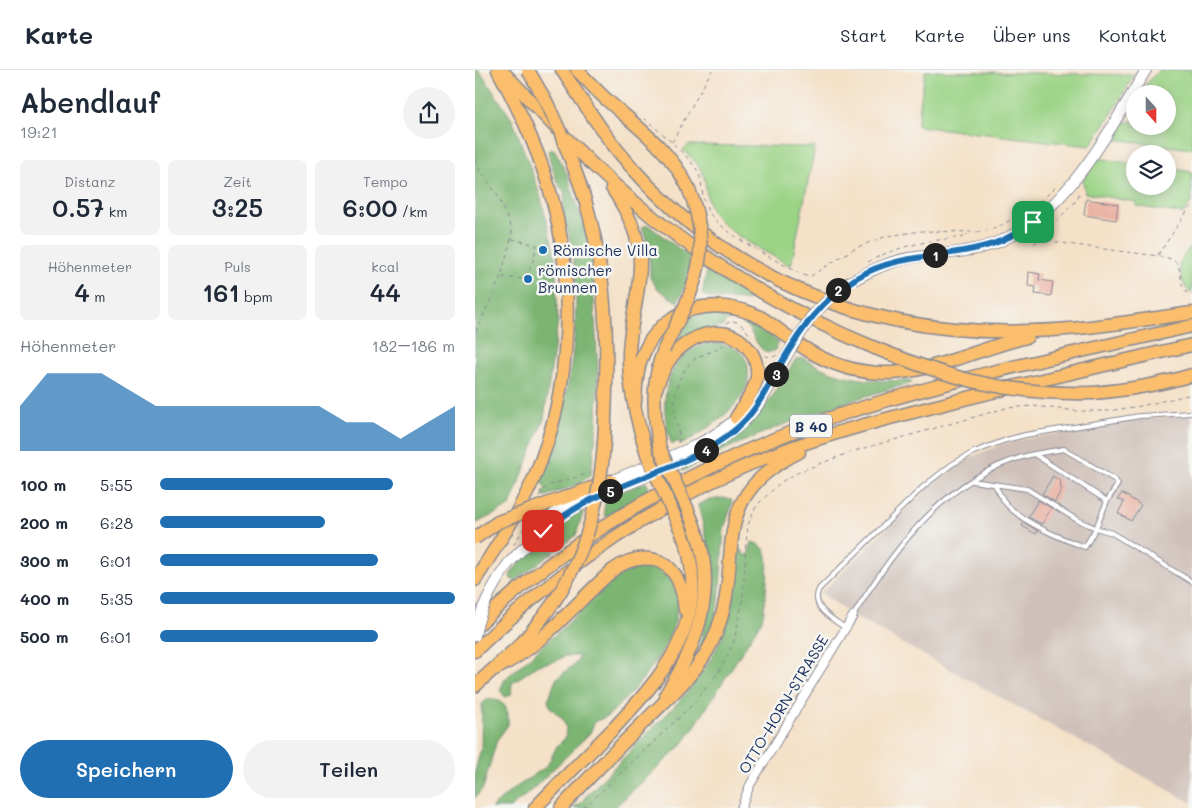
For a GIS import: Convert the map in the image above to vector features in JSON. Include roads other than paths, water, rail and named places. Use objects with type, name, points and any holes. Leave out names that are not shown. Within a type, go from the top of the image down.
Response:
[{"type":"highway","points":[[500,70],[607,178],[682,239],[749,284],[798,312],[875,348],[929,369],[989,385],[1045,393],[1093,393],[1134,389],[1192,375]]},
{"type":"highway","points":[[475,580],[516,513],[534,479],[544,452],[557,403],[566,341],[567,289],[565,258],[553,202],[526,124],[500,70]]},
{"type":"highway","points":[[475,686],[522,644],[565,585],[581,552],[599,493],[604,442],[606,364],[604,305],[596,246],[585,200],[561,136],[547,102],[528,70]]},
{"type":"highway","points":[[562,70],[617,150],[680,216],[706,237],[757,270],[832,304],[868,315],[906,323],[968,331],[1055,330],[1192,313]]},
{"type":"highway","points":[[577,70],[661,148],[675,165],[687,185],[698,218],[701,245],[700,262],[693,291],[659,364],[655,391],[656,427],[660,449],[687,508],[703,553],[705,582],[701,616],[695,638],[674,682],[655,711]]},
{"type":"highway","points":[[535,808],[650,688],[673,656],[681,638],[687,620],[692,590],[691,571],[685,541],[647,454],[635,402],[629,370],[629,354],[631,324],[639,280],[639,255],[631,223],[607,178]]},
{"type":"highway","points":[[635,402],[639,364],[649,343],[673,319],[685,312],[701,307],[720,306],[747,311],[762,318],[818,356],[846,367],[878,372],[903,372],[926,368],[1005,342],[1055,330]]},
{"type":"highway","name":"B 40","points":[[475,628],[525,584],[596,532],[669,488],[769,442],[841,415],[950,382],[1192,326]]},
{"type":"highway","points":[[655,391],[663,369],[683,346],[699,336],[712,332],[731,335],[743,342],[752,353],[757,370],[754,387],[736,418]]},
{"type":"highway","name":"B 40","points":[[475,651],[515,614],[562,576],[609,542],[660,510],[723,477],[771,455],[849,430],[1031,382],[1192,345]]},
{"type":"highway","points":[[561,808],[655,711],[671,698],[691,676],[706,653],[717,631],[726,596],[734,522],[747,492],[766,472],[789,457],[849,430]]},
{"type":"highway","points":[[475,538],[498,522],[611,481]]},
{"type":"highway","points":[[495,669],[515,659],[530,647],[613,570],[636,558],[654,560],[667,566],[673,573],[681,587],[687,620]]},
{"type":"highway","points":[[525,808],[573,769]]},
{"type":"street","points":[[508,564],[543,531],[577,507],[608,492],[693,457],[723,439],[747,419],[757,406],[779,368],[785,350],[811,317],[840,288],[868,272],[889,263],[909,258],[970,250],[999,241],[1022,230],[1033,222],[1070,185],[1100,146],[1146,70]]},
{"type":"street","points":[[475,636],[485,604],[499,577],[529,537],[561,508],[611,481],[692,447],[715,434],[736,418],[779,368]]},
{"type":"street","name":"OTTO-HORN-STRASSE","points":[[741,808],[751,784],[853,616]]},
{"type":"lane","points":[[845,628],[818,605],[816,599],[819,589],[924,486],[956,462],[991,445],[1025,435],[1140,416],[1192,412]]},
{"type":"lane","points":[[853,616],[879,572],[939,503],[992,468],[1022,457],[1064,449],[1115,480],[1118,484],[1107,501],[1085,546],[1054,536],[1015,512],[1007,504],[995,485]]},
{"type":"lane","points":[[1035,454],[1107,501]]},
{"type":"lane","points":[[972,481],[1018,487],[1027,490],[1077,520],[1112,533],[1192,582]]},
{"type":"place","name":"Römische Villa","points":[[543,250]]},
{"type":"place","name":"römischer Brunnen","points":[[528,279]]}]
